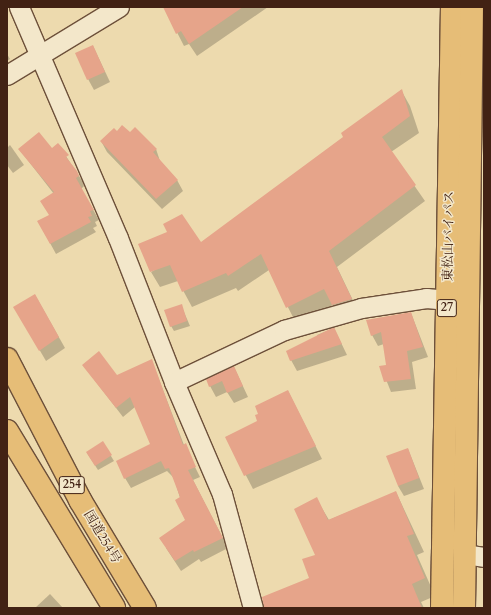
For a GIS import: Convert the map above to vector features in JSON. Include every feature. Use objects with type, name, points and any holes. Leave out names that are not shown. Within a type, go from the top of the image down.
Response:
[{"type":"main road","name":"東松山バイパス","points":[[442,608],[452,7]]},
{"type":"main road","name":"東松山バイパス","points":[[464,608],[474,556],[476,15]]},
{"type":"main road","name":"国道254号","points":[[7,359],[80,500],[145,608]]},
{"type":"main road","name":"254","points":[[7,431],[114,608]]},
{"type":"street","points":[[19,7],[118,238],[174,382],[222,494],[253,608]]},
{"type":"street","points":[[7,75],[119,7]]},
{"type":"street","points":[[174,382],[284,330],[361,308],[426,298],[448,300]]},
{"type":"building","points":[[163,7],[243,7],[189,44],[181,31],[176,34]]},
{"type":"building","points":[[93,45],[105,72],[87,80],[75,53]]},
{"type":"building","points":[[402,89],[410,116],[382,137],[416,185],[329,251],[352,299],[332,305],[324,289],[286,308],[261,254],[228,276],[226,273],[182,292],[170,265],[150,272],[138,244],[167,232],[163,224],[182,214],[201,242],[343,137],[341,133]]},
{"type":"building","points":[[122,125],[130,132],[135,127],[157,149],[153,152],[178,180],[156,199],[100,141],[114,128],[117,131]]},
{"type":"building","points":[[39,132],[52,148],[58,143],[69,155],[66,157],[77,171],[79,176],[76,178],[94,210],[90,211],[92,216],[88,217],[91,222],[50,244],[37,221],[49,215],[40,201],[54,192],[18,149]]},
{"type":"building","points":[[35,294],[59,337],[39,351],[13,307]]},
{"type":"building","points":[[182,304],[187,321],[170,327],[164,310]]},
{"type":"building","points":[[411,312],[423,347],[407,351],[411,379],[384,382],[379,366],[386,365],[381,332],[371,336],[366,320]]},
{"type":"building","points":[[334,327],[342,344],[290,361],[286,351]]},
{"type":"building","points":[[99,351],[117,375],[152,359],[183,445],[186,443],[196,467],[188,470],[223,538],[194,552],[193,550],[175,561],[159,538],[185,520],[175,500],[180,497],[169,468],[165,469],[161,461],[124,479],[116,461],[150,444],[130,397],[116,408],[82,365]]},
{"type":"building","points":[[234,366],[243,386],[227,393],[222,381],[209,387],[206,379]]},
{"type":"building","points":[[288,390],[316,446],[244,476],[225,437],[257,421],[255,415],[258,414],[255,406]]},
{"type":"building","points":[[103,441],[112,455],[95,466],[86,452]]},
{"type":"building","points":[[408,448],[419,478],[398,486],[386,456]]},
{"type":"building","points":[[396,491],[414,534],[407,536],[425,578],[412,584],[422,608],[264,608],[262,597],[309,578],[302,559],[315,555],[294,509],[317,497],[328,520]]}]
